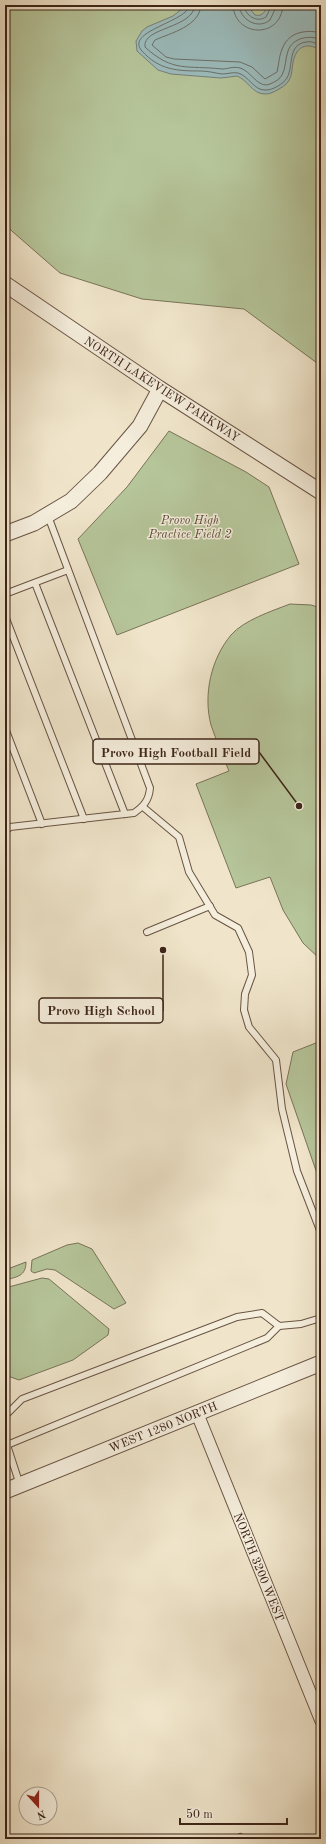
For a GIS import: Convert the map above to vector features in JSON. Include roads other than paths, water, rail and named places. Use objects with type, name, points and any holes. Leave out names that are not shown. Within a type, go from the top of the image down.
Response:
[{"type":"street","name":"NORTH LAKEVIEW PARKWAY","points":[[5,284],[160,388],[321,492]]},
{"type":"street","points":[[5,534],[34,523],[71,501],[100,474],[140,426],[160,388]]},
{"type":"street","name":"WEST 1280 NORTH","points":[[5,1491],[321,1363]]},
{"type":"street","name":"NORTH 3200 WEST","points":[[198,1413],[321,1720]]},
{"type":"lane","points":[[5,832],[10,827],[134,813],[143,807],[150,796],[150,788],[48,514]]},
{"type":"lane","points":[[5,594],[68,570]]},
{"type":"lane","points":[[35,583],[125,814]]},
{"type":"lane","points":[[5,616],[84,819]]},
{"type":"lane","points":[[5,728],[42,824]]},
{"type":"lane","points":[[143,807],[178,837],[189,872],[214,914],[238,928],[249,952],[252,975],[245,994],[244,1010],[249,1027],[276,1060],[282,1109],[297,1171],[321,1233]]},
{"type":"lane","points":[[147,932],[210,906]]},
{"type":"lane","points":[[5,1416],[22,1399],[237,1317],[262,1313],[279,1326]]},
{"type":"lane","points":[[20,1485],[6,1442],[267,1338],[279,1326],[301,1324],[321,1318]]},
{"type":"water","points":[[187,5],[247,5],[255,15],[260,15],[268,5],[321,5],[321,52],[316,48],[309,46],[302,47],[294,57],[289,81],[279,89],[267,94],[257,92],[244,80],[237,76],[221,78],[171,74],[158,70],[137,51],[136,41],[142,31],[147,27],[173,16]]},
{"type":"place","name":"Provo High Football Field","points":[[299,806]]},
{"type":"place","name":"Provo High School","points":[[163,950]]},
{"type":"park label","name":"Provo High Practice Field 2","points":[[190,527]]}]
